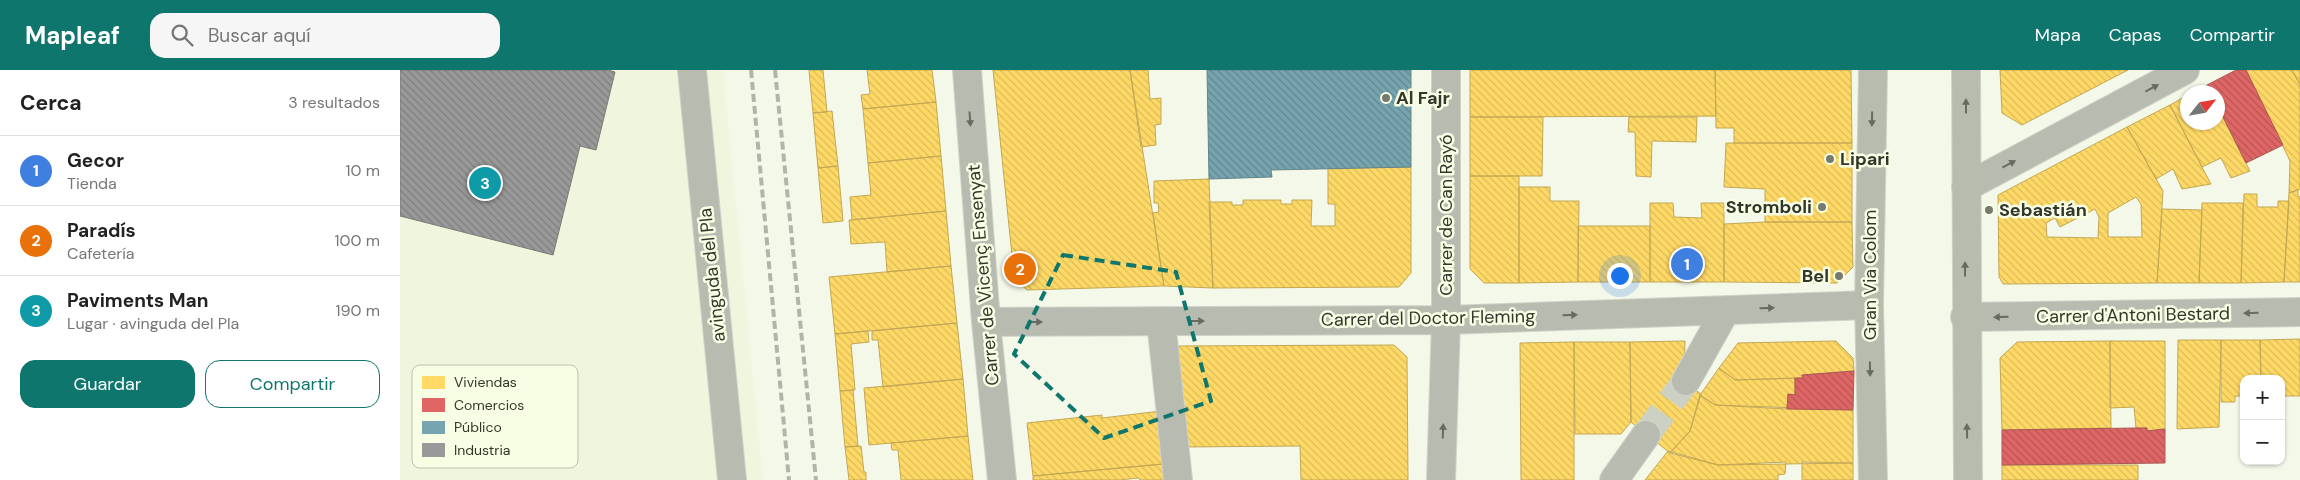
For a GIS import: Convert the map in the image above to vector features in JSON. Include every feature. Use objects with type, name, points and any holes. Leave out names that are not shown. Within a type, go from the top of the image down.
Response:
[{"type":"main road","name":"Gran Via Colom","points":[[1872,480],[1869,304],[1873,70]]},
{"type":"main road","points":[[1966,70],[1965,317],[1968,480]]},
{"type":"street","name":"avinguda del Pla","points":[[692,70],[732,480]]},
{"type":"street","name":"Carrer de Vicenç Ensenyat","points":[[967,70],[986,322],[1002,480]]},
{"type":"street","name":"Carrer de Can Rayó","points":[[1442,480],[1446,320],[1446,70]]},
{"type":"street","points":[[1966,187],[2185,70]]},
{"type":"street","name":"Carrer del Doctor Fleming","points":[[986,322],[1446,320],[1869,304]]},
{"type":"street","points":[[1686,382],[1726,310]]},
{"type":"street","name":"Carrer d'Antoni Bestard","points":[[1965,317],[2300,312]]},
{"type":"street","points":[[1161,321],[1178,480]]},
{"type":"street","points":[[1614,480],[1646,435]]},
{"type":"highlighted area","points":[[1063,255],[1176,272],[1211,401],[1104,438],[1014,354]]},
{"type":"shaded area","points":[[400,70],[723,70],[763,480],[400,480]]},
{"type":"building: Viviendas","points":[[809,70],[823,70],[827,112],[813,113]]},
{"type":"building: Viviendas","points":[[867,70],[932,70],[936,102],[863,109],[861,95],[870,94]]},
{"type":"building: Viviendas","points":[[993,70],[1130,70],[1164,286],[1027,290],[1017,281],[1014,275]]},
{"type":"building: Viviendas","points":[[1130,70],[1148,70],[1150,99],[1161,98],[1161,124],[1155,125],[1156,145],[1141,147]]},
{"type":"building: Viviendas","points":[[1470,70],[1715,70],[1716,116],[1470,117]]},
{"type":"building: Viviendas","points":[[1715,70],[1851,70],[1852,143],[1734,143],[1734,128],[1716,128]]},
{"type":"building: Viviendas","points":[[2000,70],[2128,70],[2022,125],[2002,113]]},
{"type":"building: Viviendas","points":[[2246,70],[2292,70],[2300,85],[2300,189],[2289,193],[2290,161]]},
{"type":"building: Viviendas","points":[[2292,70],[2300,70],[2300,85]]},
{"type":"building: Viviendas","points":[[2180,99],[2180,124],[2170,105]]},
{"type":"building: Viviendas","points":[[936,102],[941,156],[868,163],[863,109]]},
{"type":"building: Viviendas","points":[[2170,105],[2180,124],[2180,130],[2183,130],[2211,184],[2182,189],[2173,169],[2156,179],[2127,127]]},
{"type":"building: Viviendas","points":[[832,111],[838,166],[818,168],[813,113]]},
{"type":"building: Viviendas","points":[[1470,117],[1543,117],[1542,176],[1470,176]]},
{"type":"building: Viviendas","points":[[1629,117],[1697,117],[1696,142],[1652,141],[1651,177],[1636,176],[1635,132],[1628,132]]},
{"type":"building: Viviendas","points":[[2225,121],[2250,171],[2231,178],[2221,158],[2202,167],[2183,130],[2225,130]]},
{"type":"building: Viviendas","points":[[2127,127],[2163,191],[2157,283],[2003,284],[1999,277],[1998,195]],"holes":[[[2136,197],[2141,204],[2142,237],[2108,237],[2108,213]],[[2095,209],[2099,217],[2098,238],[2047,237],[2046,223],[2055,218],[2060,227]]]},
{"type":"building: Viviendas","points":[[1726,143],[1852,143],[1852,222],[1765,222],[1765,189],[1724,187]]},
{"type":"building: Viviendas","points":[[941,156],[946,211],[852,220],[850,197],[871,195],[868,163]]},
{"type":"building: Viviendas","points":[[838,166],[843,221],[823,223],[818,168]]},
{"type":"building: Viviendas","points":[[1411,167],[1411,273],[1399,287],[1213,288],[1209,202],[1232,202],[1232,205],[1243,205],[1243,200],[1281,200],[1281,204],[1292,204],[1292,200],[1312,200],[1311,226],[1335,226],[1335,204],[1328,204],[1328,168]]},
{"type":"building: Viviendas","points":[[1470,176],[1519,176],[1519,283],[1484,283],[1470,269]]},
{"type":"building: Viviendas","points":[[1209,179],[1213,288],[1164,286],[1153,213],[1159,212],[1158,203],[1154,203],[1154,181]]},
{"type":"building: Viviendas","points":[[1519,187],[1550,187],[1550,201],[1579,201],[1578,282],[1519,283]]},
{"type":"building: Viviendas","points":[[2298,190],[2298,196],[2300,197],[2300,282],[2284,282],[2289,193]]},
{"type":"building: Viviendas","points":[[2244,194],[2257,194],[2257,207],[2278,207],[2278,201],[2289,201],[2284,282],[2241,283]]},
{"type":"building: Viviendas","points":[[1650,203],[1673,203],[1674,217],[1702,218],[1701,203],[1724,203],[1724,282],[1650,282]]},
{"type":"building: Viviendas","points":[[2202,203],[2243,203],[2241,283],[2199,283]]},
{"type":"building: Viviendas","points":[[2162,209],[2202,210],[2199,283],[2157,283]]},
{"type":"building: Viviendas","points":[[946,211],[951,266],[887,272],[885,242],[851,244],[849,220]]},
{"type":"building: Viviendas","points":[[1852,222],[1853,267],[1837,283],[1724,282],[1724,224]]},
{"type":"building: Viviendas","points":[[1578,226],[1650,226],[1650,282],[1578,282]]},
{"type":"building: Viviendas","points":[[951,266],[957,323],[835,334],[829,277]]},
{"type":"building: Viviendas","points":[[957,323],[963,379],[883,387],[878,340],[872,340],[872,331]]},
{"type":"building: Viviendas","points":[[868,331],[869,342],[851,344],[855,390],[840,391],[835,334]]},
{"type":"building: Viviendas","points":[[2300,339],[2300,396],[2285,396],[2285,375],[2261,375],[2260,340]]},
{"type":"building: Viviendas","points":[[2178,340],[2221,340],[2219,427],[2177,429]]},
{"type":"building: Viviendas","points":[[2221,340],[2260,340],[2261,375],[2240,375],[2240,396],[2235,396],[2235,402],[2221,402]]},
{"type":"building: Viviendas","points":[[1685,341],[1684,381],[1701,394],[1690,431],[1670,453],[1631,422],[1630,342]]},
{"type":"building: Viviendas","points":[[1836,341],[1853,358],[1854,371],[1802,375],[1803,378],[1735,380],[1719,368],[1738,343]]},
{"type":"building: Viviendas","points":[[2110,341],[2165,341],[2165,429],[2147,431],[2147,428],[2136,428],[2134,407],[2110,408]]},
{"type":"building: Viviendas","points":[[2110,341],[2111,428],[2002,430],[2000,358],[2017,342]]},
{"type":"building: Viviendas","points":[[1574,342],[1630,342],[1631,422],[1621,434],[1575,434]]},
{"type":"building: Viviendas","points":[[1574,342],[1574,480],[1521,480],[1520,343]]},
{"type":"building: Viviendas","points":[[1394,345],[1407,357],[1408,480],[1301,480],[1300,446],[1183,447],[1173,346]]},
{"type":"building: Viviendas","points":[[1719,368],[1735,380],[1795,378],[1795,395],[1788,394],[1787,409],[1715,405],[1700,395]]},
{"type":"building: Viviendas","points":[[963,379],[968,436],[869,445],[864,388]]},
{"type":"building: Viviendas","points":[[853,390],[858,446],[845,447],[840,391]]},
{"type":"building: Viviendas","points":[[1700,395],[1715,405],[1853,410],[1853,463],[1718,465],[1670,453],[1690,431]]},
{"type":"building: Viviendas","points":[[1161,411],[1163,464],[1033,476],[1027,423],[1102,415],[1102,418]]},
{"type":"building: Viviendas","points":[[968,436],[973,480],[901,480],[898,450],[892,450],[891,443]]},
{"type":"building: Viviendas","points":[[861,446],[866,480],[849,480],[845,447]]},
{"type":"building: Viviendas","points":[[1668,451],[1718,465],[1786,462],[1785,474],[1778,475],[1778,480],[1645,480]]},
{"type":"building: Viviendas","points":[[1802,462],[1853,463],[1853,480],[1802,480]]},
{"type":"building: Viviendas","points":[[1163,464],[1165,480],[1140,480],[1139,478],[1119,480],[1033,480],[1033,476]]},
{"type":"building: Viviendas","points":[[2002,465],[2138,465],[2138,480],[2002,480]]},
{"type":"building: Comercios","points":[[2236,70],[2246,70],[2283,145],[2246,163],[2225,121],[2225,85],[2207,85]]},
{"type":"building: Comercios","points":[[1854,371],[1853,410],[1787,409],[1788,394],[1795,395],[1795,378],[1803,378],[1802,375]]},
{"type":"building: Comercios","points":[[2147,428],[2147,431],[2165,429],[2165,463],[2002,465],[2002,430]]},
{"type":"building: Público","points":[[1207,70],[1411,70],[1411,167],[1271,170],[1272,177],[1209,179]]},
{"type":"building: Industria","points":[[400,70],[608,70],[615,72],[596,150],[580,146],[553,255],[400,216]]},
{"type":"tunnel","points":[[1646,435],[1686,381]]},
{"type":"railway","points":[[751,70],[789,480]]},
{"type":"railway","points":[[775,70],[816,480]]},
{"type":"place","name":"Al Fajr","points":[[1386,98]]},
{"type":"place","name":"Lipari","points":[[1830,159]]},
{"type":"place","name":"Paviments Man","points":[[485,183]]},
{"type":"place","name":"Stromboli","points":[[1822,207]]},
{"type":"place","name":"Sebastián","points":[[1989,210]]},
{"type":"place","name":"Gecor","points":[[1687,264]]},
{"type":"place","name":"Paradís","points":[[1020,269]]},
{"type":"place","name":"Bel","points":[[1839,276]]}]
